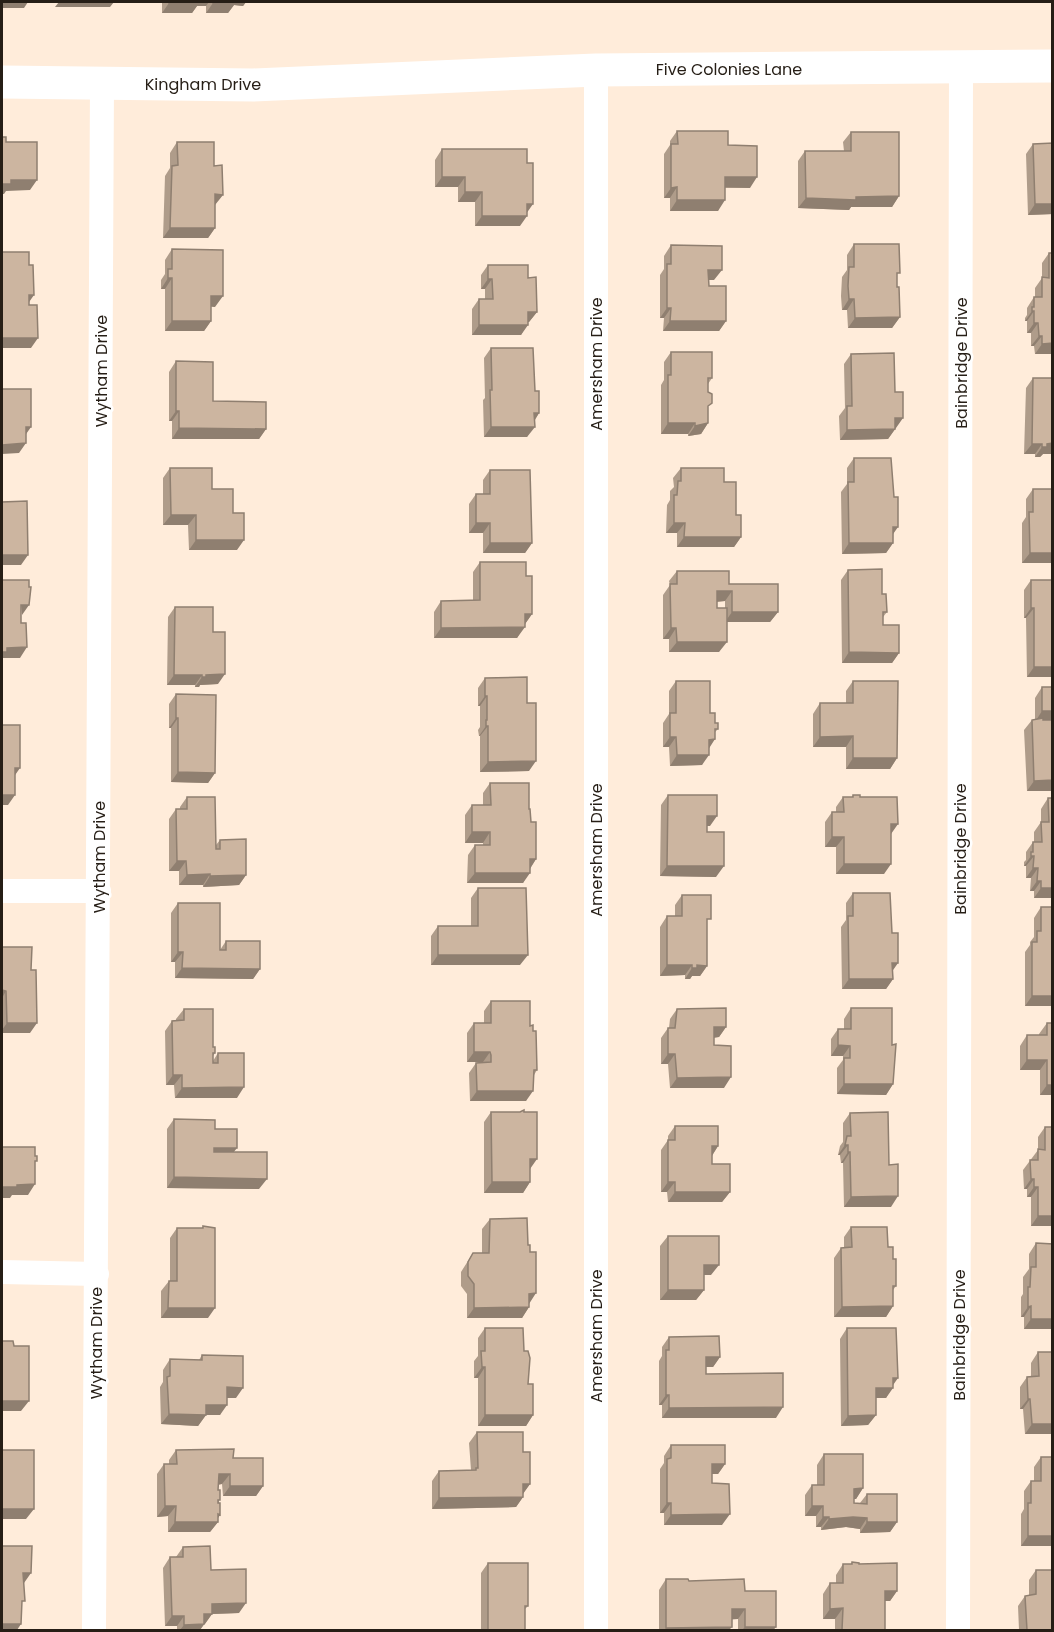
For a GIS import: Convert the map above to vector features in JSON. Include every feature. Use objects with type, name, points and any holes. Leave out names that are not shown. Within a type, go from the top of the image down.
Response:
[{"type":"street","name":"Five Colonies Lane","points":[[405,80],[596,70],[1053,66]]},
{"type":"street","name":"Bainbridge Drive","points":[[958,1630],[961,67]]},
{"type":"street","name":"Amersham Drive","points":[[596,70],[596,1630]]},
{"type":"street","name":"Kingham Drive","points":[[2,82],[253,85],[405,80]]},
{"type":"street","name":"Wytham Drive","points":[[94,1630],[102,83]]},
{"type":"street","points":[[2,891],[99,891]]},
{"type":"street","points":[[2,1272],[97,1274]]},
{"type":"building","points":[[169,2],[200,2],[169,3]]},
{"type":"building","points":[[236,2],[236,3],[213,3]]},
{"type":"building","points":[[677,131],[728,131],[728,145],[757,146],[757,177],[725,177],[725,200],[677,200],[677,187],[671,188],[671,144],[678,144]]},
{"type":"building","points":[[851,132],[899,132],[899,196],[856,197],[856,200],[806,198],[805,151],[851,151]]},
{"type":"building","points":[[2,137],[6,137],[6,142],[37,142],[37,180],[11,180],[11,184],[2,184]]},
{"type":"building","points":[[177,142],[214,142],[214,166],[222,165],[223,195],[215,194],[215,228],[170,228],[172,166],[178,165]]},
{"type":"building","points":[[1053,143],[1053,204],[1035,204],[1033,144]]},
{"type":"building","points":[[442,149],[527,149],[527,163],[533,163],[533,204],[527,204],[527,216],[482,216],[482,192],[465,192],[465,177],[442,177]]},
{"type":"building","points":[[854,244],[899,244],[900,273],[897,273],[897,287],[899,287],[900,317],[855,318],[854,299],[849,299],[848,286],[849,267],[854,267]]},
{"type":"building","points":[[671,245],[722,246],[722,270],[708,270],[709,286],[726,286],[726,321],[670,321],[671,308],[667,308],[667,264],[671,264]]},
{"type":"building","points":[[172,249],[223,250],[223,296],[211,296],[211,321],[172,321],[172,278],[168,278],[168,269],[172,269]]},
{"type":"building","points":[[2,252],[29,252],[29,265],[33,265],[34,295],[29,295],[29,305],[37,305],[38,338],[2,338]]},
{"type":"building","points":[[1049,253],[1053,253],[1053,343],[1042,344],[1038,323],[1034,323],[1032,307],[1034,307],[1034,297],[1042,297],[1042,277],[1049,278]]},
{"type":"building","points":[[488,265],[528,265],[528,278],[536,277],[537,312],[528,312],[528,325],[479,325],[479,299],[493,299],[492,279],[488,279]]},
{"type":"building","points":[[491,348],[533,348],[535,391],[539,391],[539,413],[534,413],[535,427],[491,427]]},
{"type":"building","points":[[671,352],[712,352],[712,378],[708,378],[708,392],[712,394],[712,403],[708,406],[708,423],[695,426],[695,423],[668,423],[668,375],[671,375]]},
{"type":"building","points":[[894,353],[895,392],[903,392],[903,418],[895,418],[895,429],[847,430],[847,406],[852,406],[851,354]]},
{"type":"building","points":[[176,361],[213,362],[213,401],[266,402],[266,429],[179,428],[179,411],[176,411]]},
{"type":"building","points":[[1033,378],[1053,378],[1053,443],[1047,444],[1047,447],[1042,447],[1042,444],[1032,444]]},
{"type":"building","points":[[2,389],[31,389],[31,427],[26,427],[26,443],[2,445]]},
{"type":"building","points":[[854,458],[891,458],[894,497],[898,497],[898,527],[893,527],[893,543],[849,543],[848,482],[854,482]]},
{"type":"building","points":[[170,468],[212,468],[212,489],[233,489],[233,513],[244,513],[244,540],[196,540],[196,515],[171,515]]},
{"type":"building","points":[[681,468],[724,468],[724,482],[736,482],[736,515],[741,515],[741,537],[684,537],[685,523],[674,523],[674,495],[677,495],[678,481],[681,481]]},
{"type":"building","points":[[490,470],[530,470],[532,543],[490,543],[490,523],[476,523],[476,494],[490,494]]},
{"type":"building","points":[[1033,489],[1053,489],[1053,553],[1030,553],[1029,512],[1033,512]]},
{"type":"building","points":[[27,501],[28,555],[3,555],[2,557],[2,502]]},
{"type":"building","points":[[480,562],[526,562],[526,576],[532,576],[532,614],[525,614],[525,627],[441,628],[441,601],[480,600]]},
{"type":"building","points":[[882,569],[882,594],[886,594],[887,612],[883,612],[883,625],[899,625],[899,653],[849,652],[848,570]]},
{"type":"building","points":[[677,571],[729,571],[729,584],[778,584],[778,612],[732,612],[732,591],[717,591],[717,608],[727,608],[727,642],[677,642],[676,628],[671,628],[670,584],[677,584]]},
{"type":"building","points":[[2,580],[29,580],[29,587],[31,587],[29,605],[21,605],[21,623],[26,623],[27,647],[7,648],[7,652],[2,652]]},
{"type":"building","points":[[1031,580],[1053,580],[1053,667],[1034,667],[1034,608],[1031,608]]},
{"type":"building","points":[[175,607],[213,607],[213,632],[225,632],[225,674],[206,675],[206,677],[174,675]]},
{"type":"building","points":[[527,677],[527,703],[536,703],[536,761],[488,762],[485,678]]},
{"type":"building","points":[[676,681],[710,681],[710,713],[715,713],[715,723],[718,723],[718,729],[715,729],[715,739],[709,740],[709,755],[677,755],[676,737],[670,737],[670,713],[676,713]]},
{"type":"building","points":[[853,681],[898,681],[897,758],[853,758],[853,736],[820,737],[820,703],[853,703]]},
{"type":"building","points":[[1042,687],[1053,687],[1053,711],[1042,711]]},
{"type":"building","points":[[176,694],[216,695],[215,773],[178,772]]},
{"type":"building","points":[[1043,718],[1043,720],[1053,720],[1053,780],[1034,781],[1032,720]]},
{"type":"building","points":[[2,725],[20,725],[20,768],[15,768],[15,795],[2,795]]},
{"type":"building","points":[[490,783],[529,783],[531,822],[536,822],[536,859],[530,859],[530,873],[475,873],[475,845],[490,845],[490,832],[472,832],[472,805],[491,805]]},
{"type":"building","points":[[668,795],[717,795],[717,816],[707,816],[707,832],[724,832],[724,866],[667,866]]},
{"type":"building","points":[[853,795],[897,797],[898,824],[891,824],[891,864],[844,864],[844,837],[832,837],[832,812],[844,812],[843,797],[853,797]]},
{"type":"building","points":[[187,797],[215,797],[216,849],[220,849],[220,840],[246,839],[246,875],[187,875],[186,861],[177,861],[176,809],[187,809]]},
{"type":"building","points":[[1048,798],[1053,798],[1053,888],[1041,888],[1041,881],[1037,881],[1038,868],[1033,868],[1034,856],[1031,856],[1031,852],[1033,852],[1033,842],[1042,842],[1041,822],[1049,822]]},
{"type":"building","points":[[478,888],[526,888],[528,955],[438,955],[438,926],[478,926]]},
{"type":"building","points":[[853,893],[890,893],[892,933],[898,933],[898,963],[892,963],[893,979],[849,979],[848,916],[853,916]]},
{"type":"building","points":[[682,895],[711,895],[711,919],[707,919],[707,966],[697,965],[697,968],[692,968],[692,965],[667,965],[667,916],[682,916]]},
{"type":"building","points":[[178,903],[220,903],[220,950],[226,950],[226,941],[260,941],[260,969],[182,968],[183,952],[178,952]]},
{"type":"building","points":[[1041,907],[1053,907],[1053,996],[1032,996],[1032,942],[1037,942],[1037,931],[1041,931]]},
{"type":"building","points":[[2,947],[32,947],[31,970],[36,970],[37,1023],[7,1023],[6,991],[2,990]]},
{"type":"building","points":[[491,1001],[530,1001],[530,1026],[533,1025],[533,1031],[536,1031],[537,1070],[534,1070],[533,1091],[477,1091],[476,1063],[491,1062],[491,1055],[490,1052],[474,1052],[474,1023],[491,1023]]},
{"type":"building","points":[[726,1008],[726,1027],[714,1027],[714,1045],[731,1046],[731,1077],[677,1078],[675,1054],[668,1054],[668,1028],[675,1028],[677,1009]]},
{"type":"building","points":[[851,1008],[892,1008],[892,1045],[896,1044],[893,1084],[844,1084],[844,1058],[850,1058],[850,1046],[838,1045],[838,1029],[851,1029]]},
{"type":"building","points":[[184,1009],[213,1009],[215,1053],[213,1053],[213,1063],[218,1063],[218,1053],[244,1053],[244,1087],[182,1088],[182,1075],[173,1075],[172,1021],[184,1020]]},
{"type":"building","points":[[1047,1023],[1053,1023],[1053,1085],[1047,1085],[1047,1060],[1027,1060],[1027,1035],[1047,1035]]},
{"type":"building","points":[[524,1110],[524,1112],[537,1112],[537,1159],[530,1159],[530,1182],[492,1182],[491,1112]]},
{"type":"building","points":[[888,1112],[889,1165],[898,1164],[898,1196],[851,1197],[850,1152],[848,1152],[848,1145],[845,1145],[847,1136],[851,1136],[850,1113]]},
{"type":"building","points":[[174,1119],[215,1120],[215,1129],[237,1129],[237,1148],[214,1148],[214,1152],[267,1152],[267,1179],[174,1177]]},
{"type":"building","points":[[675,1126],[718,1126],[718,1146],[712,1146],[712,1164],[730,1164],[730,1192],[675,1192],[675,1182],[668,1182],[668,1140],[675,1140]]},
{"type":"building","points":[[1045,1127],[1053,1127],[1053,1216],[1038,1216],[1038,1187],[1034,1187],[1034,1179],[1031,1179],[1030,1160],[1038,1160],[1038,1149],[1045,1150]]},
{"type":"building","points":[[2,1147],[35,1147],[37,1161],[35,1161],[35,1184],[2,1187]]},
{"type":"building","points":[[527,1218],[528,1245],[530,1245],[530,1252],[536,1252],[536,1293],[529,1294],[529,1307],[474,1308],[474,1284],[468,1276],[468,1262],[473,1253],[489,1253],[490,1219]]},
{"type":"building","points":[[203,1226],[215,1228],[215,1308],[168,1308],[169,1281],[177,1281],[177,1228],[203,1228]]},
{"type":"building","points":[[851,1227],[887,1227],[888,1247],[893,1247],[893,1259],[896,1259],[893,1306],[842,1307],[841,1248],[852,1247]]},
{"type":"building","points":[[668,1236],[719,1236],[719,1265],[704,1265],[704,1290],[668,1290]]},
{"type":"building","points":[[1036,1243],[1053,1244],[1053,1319],[1031,1319],[1031,1306],[1028,1307],[1031,1267],[1036,1267]]},
{"type":"building","points":[[485,1328],[523,1328],[524,1351],[528,1351],[530,1358],[528,1384],[533,1384],[533,1415],[485,1415],[485,1367],[482,1367],[481,1351],[485,1351]]},
{"type":"building","points":[[847,1328],[896,1328],[898,1378],[893,1378],[893,1388],[876,1388],[876,1415],[848,1416]]},
{"type":"building","points":[[719,1336],[720,1357],[706,1357],[706,1374],[783,1373],[783,1407],[669,1408],[669,1395],[666,1395],[666,1350],[669,1350],[669,1337]]},
{"type":"building","points":[[2,1341],[13,1341],[14,1346],[29,1346],[29,1401],[2,1401]]},
{"type":"building","points":[[1038,1352],[1053,1352],[1053,1424],[1032,1424],[1027,1377],[1039,1376]]},
{"type":"building","points":[[202,1355],[243,1356],[243,1388],[227,1387],[227,1405],[206,1405],[206,1415],[169,1414],[167,1377],[170,1376],[170,1359],[202,1360]]},
{"type":"building","points":[[477,1432],[523,1432],[523,1452],[530,1452],[530,1484],[523,1484],[523,1497],[439,1498],[439,1471],[476,1470],[478,1468]]},
{"type":"building","points":[[671,1445],[725,1445],[725,1464],[712,1464],[712,1483],[729,1484],[730,1514],[671,1515],[671,1503],[667,1503],[667,1459],[671,1458]]},
{"type":"building","points":[[234,1449],[233,1458],[263,1458],[263,1486],[230,1486],[230,1474],[219,1474],[220,1515],[218,1514],[218,1522],[175,1522],[176,1506],[165,1506],[164,1464],[177,1464],[176,1450]]},
{"type":"building","points":[[2,1450],[34,1450],[34,1509],[2,1509]]},
{"type":"building","points":[[824,1454],[863,1454],[863,1488],[854,1489],[854,1503],[867,1504],[867,1494],[897,1494],[897,1522],[867,1522],[867,1518],[853,1517],[829,1519],[829,1517],[823,1517],[823,1506],[812,1506],[812,1485],[824,1485]]},
{"type":"building","points":[[1041,1457],[1053,1457],[1053,1536],[1028,1536],[1031,1481],[1041,1481]]},
{"type":"building","points":[[2,1546],[32,1546],[31,1573],[23,1573],[25,1601],[22,1601],[21,1624],[2,1624]]},
{"type":"building","points":[[210,1546],[211,1570],[246,1569],[246,1603],[212,1604],[212,1614],[204,1614],[204,1624],[184,1625],[184,1616],[172,1616],[170,1557],[183,1557],[183,1547]]},
{"type":"building","points":[[852,1562],[859,1564],[897,1563],[897,1591],[885,1591],[885,1630],[842,1630],[843,1608],[830,1609],[830,1583],[843,1583],[843,1564],[852,1564]]},
{"type":"building","points":[[488,1563],[528,1563],[528,1606],[525,1606],[525,1630],[488,1630]]},
{"type":"building","points":[[1036,1570],[1053,1570],[1053,1630],[1027,1630],[1025,1596],[1036,1594]]},
{"type":"building","points":[[666,1579],[688,1579],[689,1581],[744,1579],[745,1591],[776,1591],[776,1627],[745,1627],[745,1609],[732,1609],[732,1627],[666,1628]]}]
